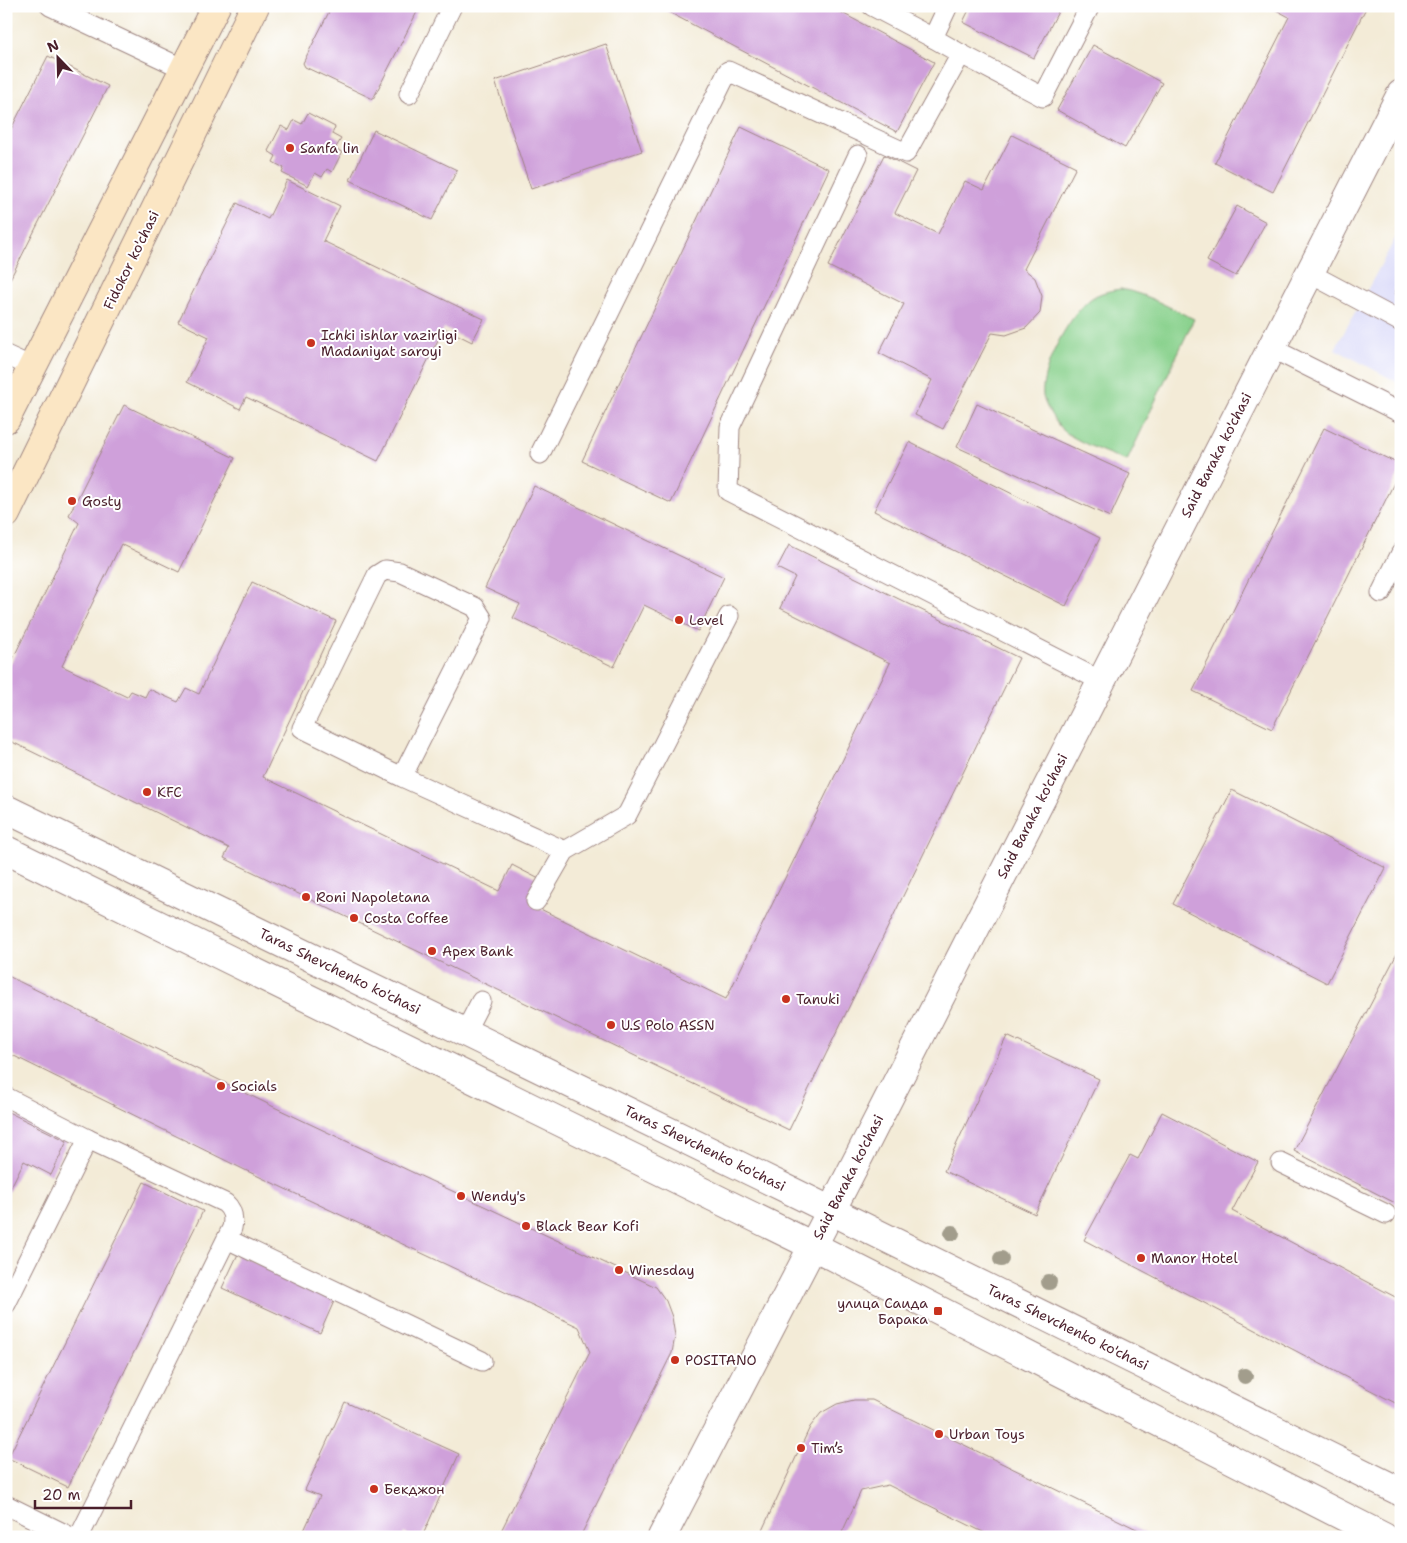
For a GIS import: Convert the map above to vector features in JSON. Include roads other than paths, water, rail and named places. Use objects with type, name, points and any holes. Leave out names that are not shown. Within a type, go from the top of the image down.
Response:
[{"type":"main road","points":[[6,419],[216,6]]},
{"type":"main road","name":"Fidokor ko'chasi","points":[[6,514],[255,6]]},
{"type":"street","name":"Said Baraka ko'chasi","points":[[662,1537],[813,1246],[1401,94]]},
{"type":"street","name":"Taras Shevchenko ko'chasi","points":[[6,809],[831,1210],[1401,1492]]},
{"type":"street","points":[[6,850],[813,1246],[1384,1537]]},
{"type":"lane","points":[[50,6],[184,69]]},
{"type":"lane","points":[[409,94],[452,6]]},
{"type":"lane","points":[[872,6],[1043,97],[1090,6]]},
{"type":"lane","points":[[933,38],[948,6]]},
{"type":"lane","points":[[540,454],[728,71],[906,153],[960,54]]},
{"type":"lane","points":[[858,155],[730,427],[728,491],[1101,681]]},
{"type":"lane","points":[[1309,273],[1401,322]]},
{"type":"lane","points":[[1271,348],[1401,413]]},
{"type":"lane","points":[[6,355],[32,367]]},
{"type":"lane","points":[[1381,593],[1401,553]]},
{"type":"lane","points":[[402,777],[482,618],[475,607],[400,572],[385,570],[377,575],[302,728],[402,777],[566,851]]},
{"type":"lane","points":[[536,902],[566,851],[627,815],[729,616]]},
{"type":"lane","points":[[465,1032],[481,1002]]},
{"type":"lane","points":[[6,1097],[88,1139],[225,1203],[229,1207],[233,1220],[227,1240],[79,1537]]},
{"type":"lane","points":[[6,1304],[88,1139]]},
{"type":"lane","points":[[1281,1163],[1386,1214]]},
{"type":"lane","points":[[227,1240],[482,1361]]},
{"type":"lane","points":[[6,1505],[71,1537]]},
{"type":"place","name":"Sanfa lin","points":[[290,148]]},
{"type":"place","name":"Ichki ishlar vazirligi Madaniyat saroyi","points":[[311,343]]},
{"type":"place","name":"Gosty","points":[[72,501]]},
{"type":"place","name":"Level","points":[[679,620]]},
{"type":"place","name":"KFC","points":[[147,792]]},
{"type":"place","name":"Roni Napoletana","points":[[306,897]]},
{"type":"place","name":"Costa Coffee","points":[[354,918]]},
{"type":"place","name":"Apex Bank","points":[[432,951]]},
{"type":"place","name":"Tanuki","points":[[786,999]]},
{"type":"place","name":"U.S Polo ASSN","points":[[611,1025]]},
{"type":"place","name":"Socials","points":[[221,1086]]},
{"type":"place","name":"Wendy's","points":[[461,1196]]},
{"type":"place","name":"Black Bear Kofi","points":[[526,1226]]},
{"type":"place","name":"Manor Hotel","points":[[1141,1258]]},
{"type":"place","name":"Winesday","points":[[619,1270]]},
{"type":"place","name":"улица Саида Барака","points":[[938,1311]]},
{"type":"place","name":"POSITANO","points":[[675,1360]]},
{"type":"place","name":"Urban Toys","points":[[939,1434]]},
{"type":"place","name":"Tim’s","points":[[801,1448]]},
{"type":"place","name":"Бекджон","points":[[374,1489]]}]
